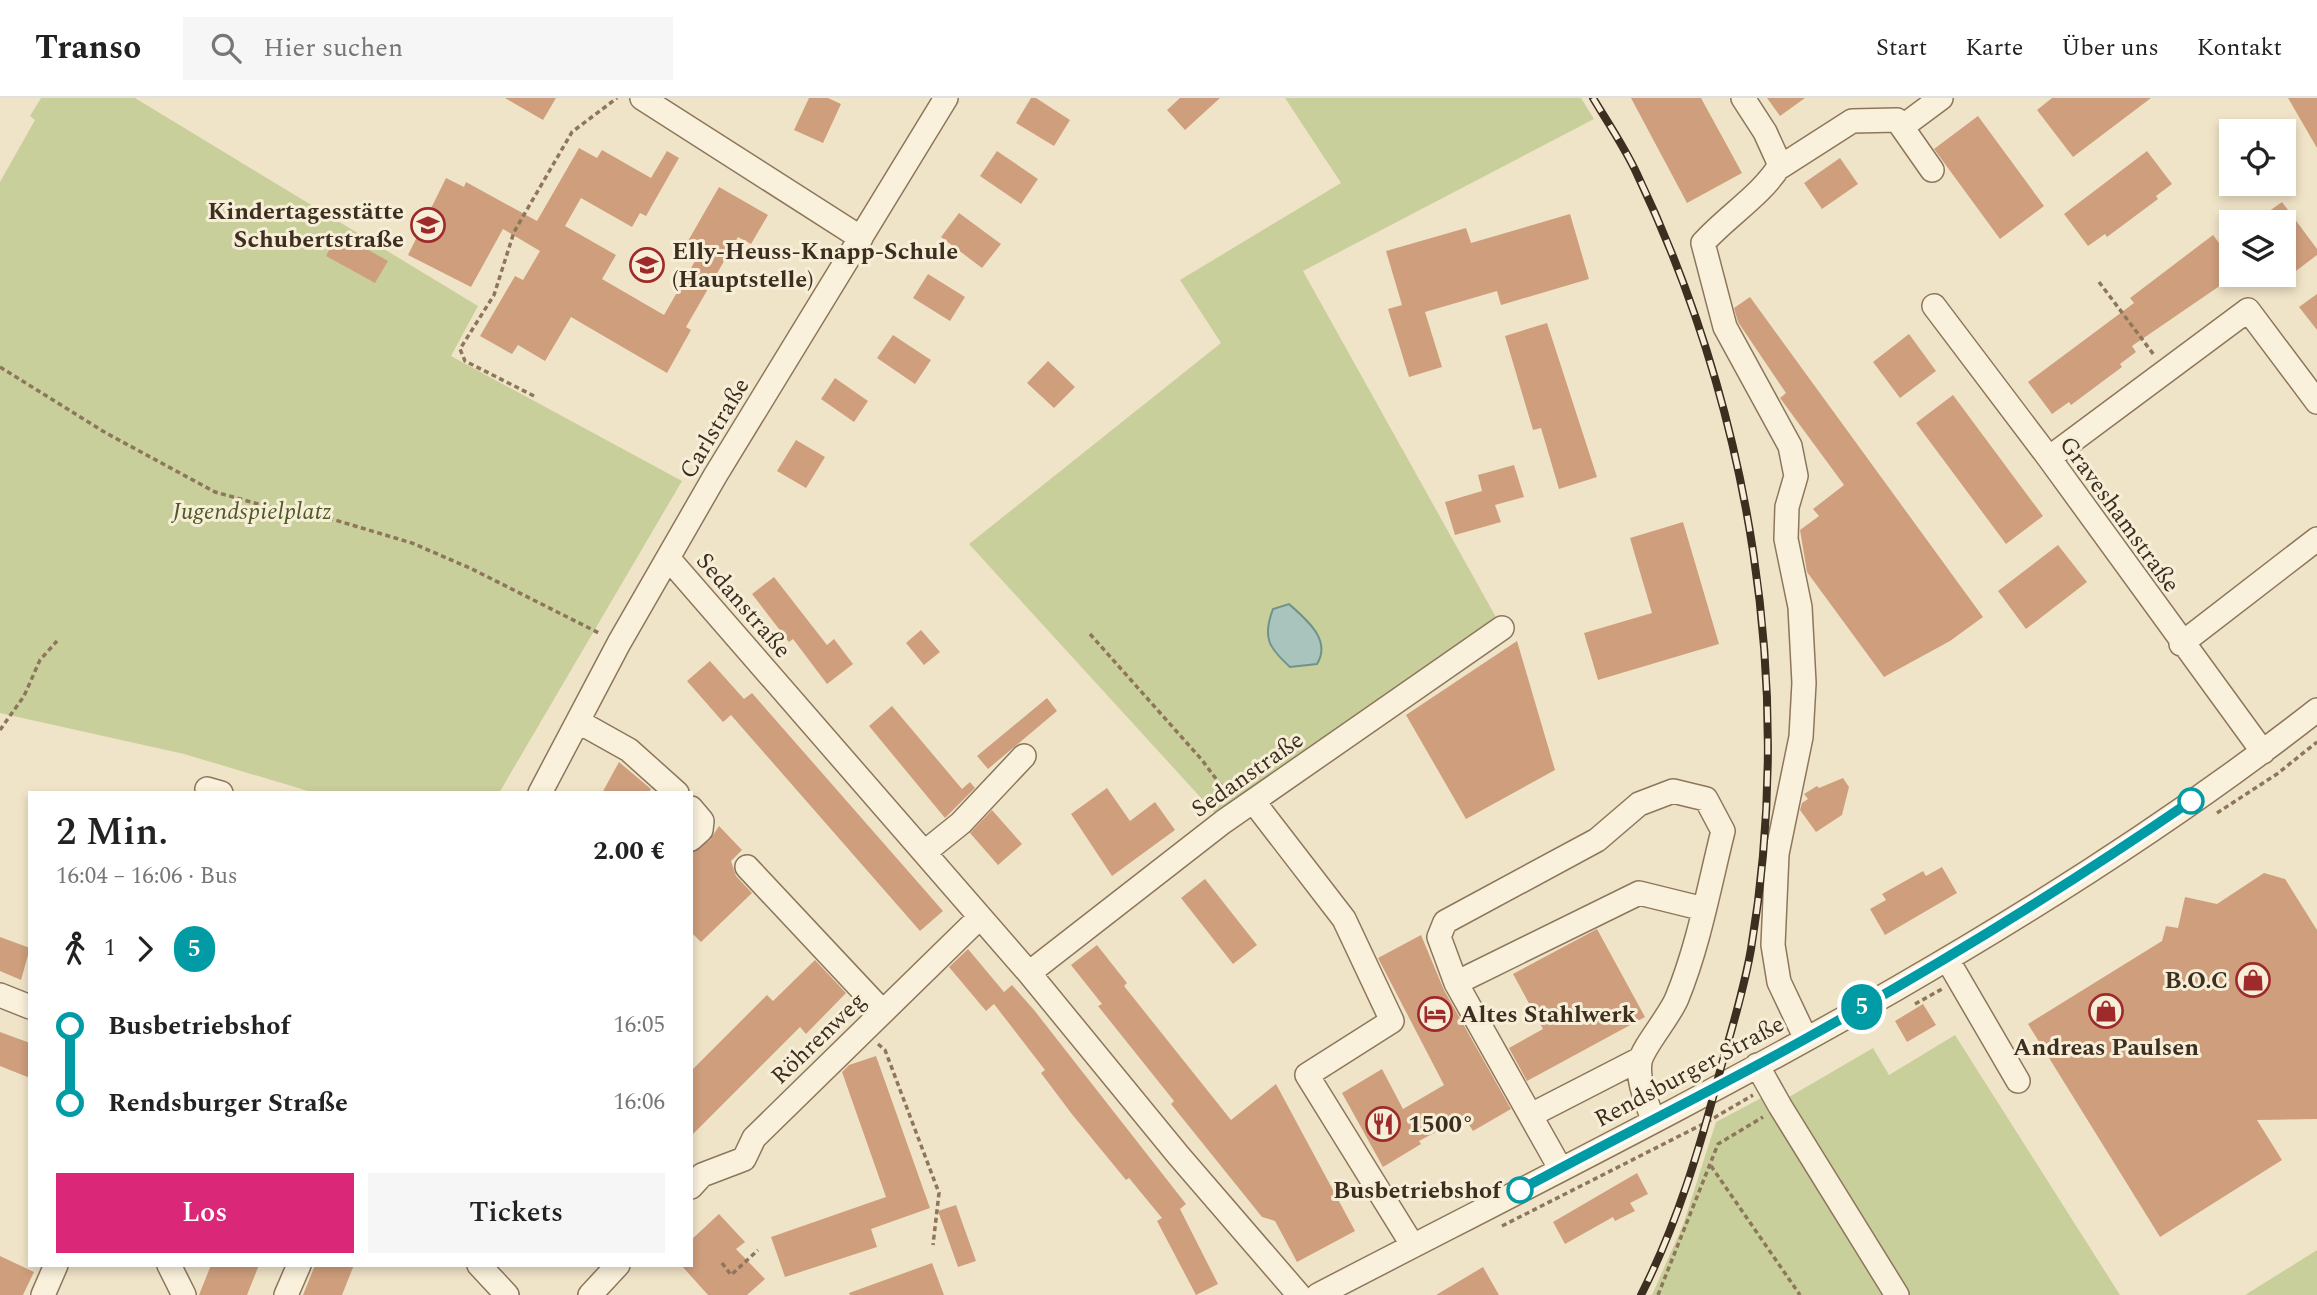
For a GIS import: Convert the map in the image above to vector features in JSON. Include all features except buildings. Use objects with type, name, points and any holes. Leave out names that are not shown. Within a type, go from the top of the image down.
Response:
[{"type":"street","points":[[642,98],[861,238]]},
{"type":"street","name":"Carlstraße","points":[[541,791],[619,643],[668,558],[946,98]]},
{"type":"street","points":[[1744,98],[1765,132],[1780,165],[1770,183],[1727,217],[1703,243],[1725,327],[1790,446],[1796,476],[1787,507],[1786,540],[1800,607],[1804,683],[1801,737],[1777,854],[1773,945],[1779,982],[1806,1039]]},
{"type":"street","points":[[1902,127],[1941,98]]},
{"type":"street","points":[[1777,169],[1852,121],[1897,120],[1932,170]]},
{"type":"street","name":"Graveshamstraße","points":[[1934,306],[2049,458],[2263,752]]},
{"type":"street","points":[[2049,458],[2248,310],[2317,402]]},
{"type":"street","points":[[2182,644],[2317,539]]},
{"type":"street","name":"Sedanstraße","points":[[668,558],[1029,973],[1170,1145],[1299,1295]]},
{"type":"street","name":"Sedanstraße","points":[[1029,973],[1247,806],[1502,628]]},
{"type":"street","name":"Rendsburger Straße","points":[[1318,1295],[1806,1039],[1947,959],[2088,872],[2263,752],[2317,710]]},
{"type":"street","points":[[579,722],[629,750],[675,791]]},
{"type":"street","points":[[925,852],[961,823],[1024,756]]},
{"type":"street","points":[[1531,1115],[1640,1059],[1673,1010],[1688,972],[1723,831],[1706,799],[1673,792],[1639,804],[1597,840],[1445,922],[1439,937],[1456,982],[1560,1168]]},
{"type":"street","points":[[1247,806],[1344,919],[1392,1021],[1307,1075],[1413,1246]]},
{"type":"street","points":[[693,810],[702,821],[701,830],[693,837]]},
{"type":"street","points":[[747,867],[883,1012]]},
{"type":"street","points":[[1456,982],[1639,893],[1704,909]]},
{"type":"street","name":"Röhrenweg","points":[[693,1185],[702,1175],[744,1159],[754,1138],[980,917]]},
{"type":"street","points":[[1947,959],[2018,1081]]},
{"type":"street","points":[[0,995],[28,1006]]},
{"type":"street","points":[[1640,1059],[1639,1076],[1653,1120]]},
{"type":"street","points":[[1757,1065],[1896,1295]]},
{"type":"street","points":[[43,1295],[54,1267]]},
{"type":"street","points":[[170,1267],[184,1295]]},
{"type":"street","points":[[286,1295],[298,1267]]},
{"type":"street","points":[[590,1295],[616,1267]]},
{"type":"path","points":[[534,396],[465,360],[460,349],[495,295],[514,232],[572,132],[617,98]]},
{"type":"path","points":[[2099,282],[2153,354]]},
{"type":"path","points":[[0,367],[106,433],[215,492],[287,512],[315,514],[412,543],[472,569],[619,643]]},
{"type":"path","points":[[1090,634],[1202,760],[1247,806]]},
{"type":"path","points":[[0,730],[24,696],[40,660],[57,641]]},
{"type":"path","points":[[863,1031],[885,1050],[939,1193],[933,1245]]},
{"type":"path","points":[[1658,1295],[1718,1144],[1780,1106]]},
{"type":"path","points":[[1711,1166],[1800,1295]]},
{"type":"path","points":[[722,1263],[731,1275],[758,1250]]},
{"type":"green space","name":"Jugendspielplatz","points":[[41,98],[135,98],[478,306],[451,356],[682,481],[500,791],[308,791],[184,754],[0,713],[0,182],[35,120],[30,116]]},
{"type":"green space","points":[[1285,98],[1581,98],[1594,119],[1303,271],[1502,628],[1223,822],[969,544],[1221,343],[1180,280],[1341,183]]},
{"type":"green space","points":[[1955,1035],[2120,1295],[1909,1295],[1789,1097],[1873,1048],[1889,1075]]},
{"type":"green space","points":[[1765,1096],[1885,1295],[1652,1295],[1683,1225],[1716,1122]]},
{"type":"green space","points":[[2317,1250],[2317,1295],[2245,1295]]},
{"type":"water","points":[[1289,604],[1309,623],[1319,638],[1321,655],[1317,664],[1290,667],[1272,648],[1268,628],[1273,609]]},
{"type":"railway","points":[[1593,98],[1637,174],[1676,265],[1709,359],[1735,455],[1753,552],[1764,651],[1768,751],[1763,850],[1751,949],[1696,1157],[1666,1241],[1641,1295]]},
{"type":"bus line","name":"5","points":[[1520,1190],[1806,1039],[1947,959],[2088,872],[2191,801]]},
{"type":"place","name":"Kindertagesstätte Schubertstraße","points":[[428,225]]},
{"type":"place","name":"Elly-Heuss-Knapp-Schule (Hauptstelle)","points":[[647,265]]},
{"type":"place","name":"B.O.C","points":[[2253,980]]},
{"type":"place","name":"Andreas Paulsen","points":[[2106,1011]]},
{"type":"place","name":"Altes Stahlwerk","points":[[1435,1014]]},
{"type":"place","name":"1500°","points":[[1383,1124]]},
{"type":"place","name":"Busbetriebshof","points":[[1520,1190]]}]
